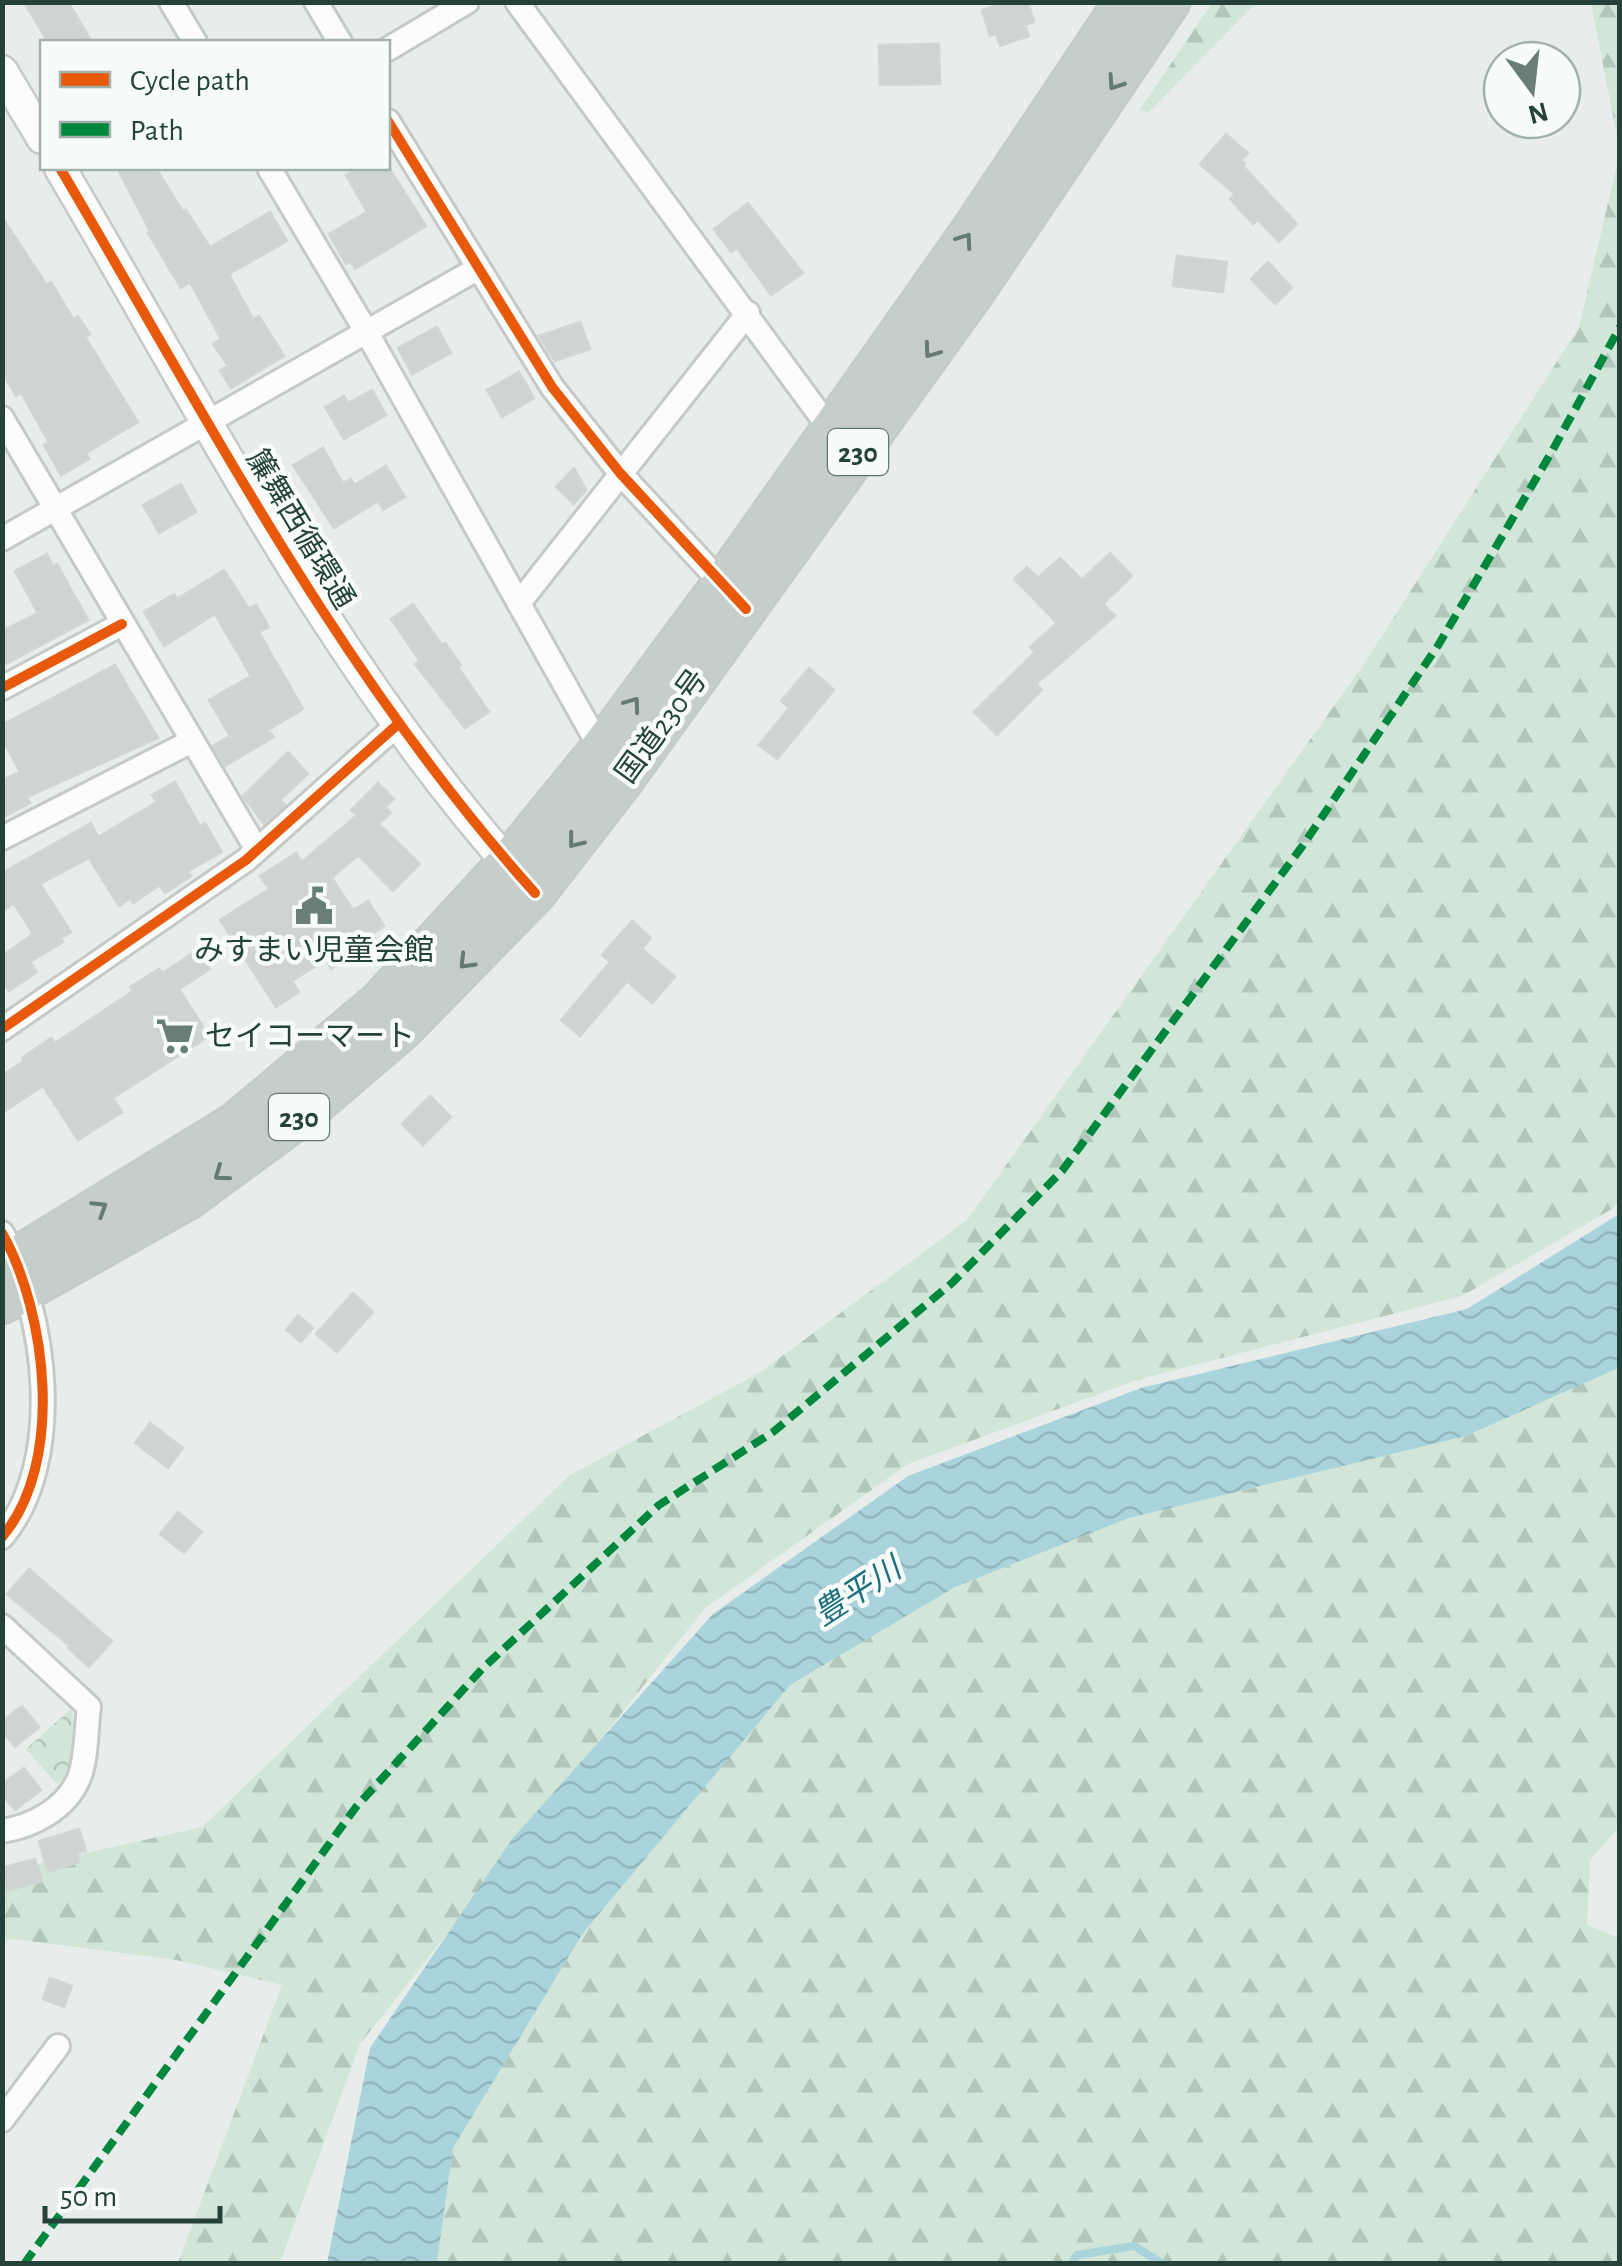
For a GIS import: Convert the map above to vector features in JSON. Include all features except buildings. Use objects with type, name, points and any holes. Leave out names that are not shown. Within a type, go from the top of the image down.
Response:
[{"type":"highway","name":"国道230号","points":[[10,1270],[187,1199],[304,1114],[400,1030],[534,893],[611,766],[842,445],[1125,2]]},
{"type":"highway","name":"国道230号","points":[[842,445],[974,291],[1169,2]]},
{"type":"highway","name":"国道230号","points":[[10,1270],[235,1124],[379,1003],[508,863],[611,766]]},
{"type":"street","points":[[171,2],[193,40]]},
{"type":"street","points":[[316,2],[339,40]]},
{"type":"street","points":[[390,48],[468,2]]},
{"type":"street","points":[[518,2],[842,445]]},
{"type":"street","points":[[2,70],[40,135]]},
{"type":"street","points":[[390,124],[552,387],[620,472],[734,597]]},
{"type":"street","name":"簾舞西循環通","points":[[61,170],[321,612],[397,724],[534,893]]},
{"type":"street","points":[[269,170],[366,330],[611,766]]},
{"type":"street","points":[[2,539],[477,269]]},
{"type":"street","points":[[520,604],[748,313]]},
{"type":"street","points":[[2,418],[257,850]]},
{"type":"street","points":[[2,688],[122,624]]},
{"type":"street","points":[[2,1028],[257,850],[397,724]]},
{"type":"street","points":[[2,838],[192,741]]},
{"type":"street","points":[[2,1537],[16,1521],[43,1442],[42,1379],[10,1270]]},
{"type":"street","points":[[2,1626],[90,1707],[79,1778],[69,1793],[58,1807],[23,1828],[2,1831]]},
{"type":"street","points":[[2,2120],[58,2046]]},
{"type":"green space","points":[[1212,3],[1256,3],[1149,112],[1139,111]]},
{"type":"green space","points":[[1591,3],[1619,3],[1619,146]]},
{"type":"green space","points":[[1619,156],[1620,1200],[1612,1209],[1462,1296],[1137,1380],[908,1464],[704,1609],[360,2044],[280,2263],[178,2263],[282,1985],[176,1960],[14,1939],[3,1941],[2,1872],[202,1827],[570,1475],[759,1373],[967,1220],[1364,664],[1579,327]]},
{"type":"green space","points":[[1619,1366],[1619,1827],[1590,1860],[1587,1925],[1619,1938],[1619,2263],[437,2264],[453,2148],[583,1933],[789,1685],[955,1587],[1129,1518],[1466,1436]]},
{"type":"green space","points":[[70,1710],[71,1773],[57,1784],[26,1749]]},
{"type":"water","name":"豊平川","points":[[1619,1214],[1620,1366],[1616,1369],[1466,1436],[1129,1518],[955,1587],[790,1685],[583,1933],[453,2148],[437,2263],[327,2263],[370,2048],[512,1839],[713,1614],[908,1476],[1141,1388],[1467,1309]]},
{"type":"waterway","points":[[1071,2264],[1077,2255],[1134,2246],[1163,2264]]},
{"type":"marked path","points":[[24,2264],[356,1807],[483,1668],[659,1505],[773,1432],[952,1283],[1062,1171],[1301,848],[1439,644],[1620,327]]},
{"type":"cycle path","points":[[390,124],[552,387],[620,473],[746,609]]},
{"type":"cycle path","points":[[61,170],[223,450],[338,634],[465,810],[535,893]]},
{"type":"cycle path","points":[[2,688],[122,624]]},
{"type":"cycle path","points":[[2,1029],[246,860],[397,725]]},
{"type":"cycle path","points":[[2,1233],[30,1304],[42,1387],[42,1429],[35,1470],[22,1506],[2,1537]]},
{"type":"place","name":"みすまい児童会館","points":[[314,906]]},
{"type":"place","name":"セイコーマート","points":[[175,1036]]}]
